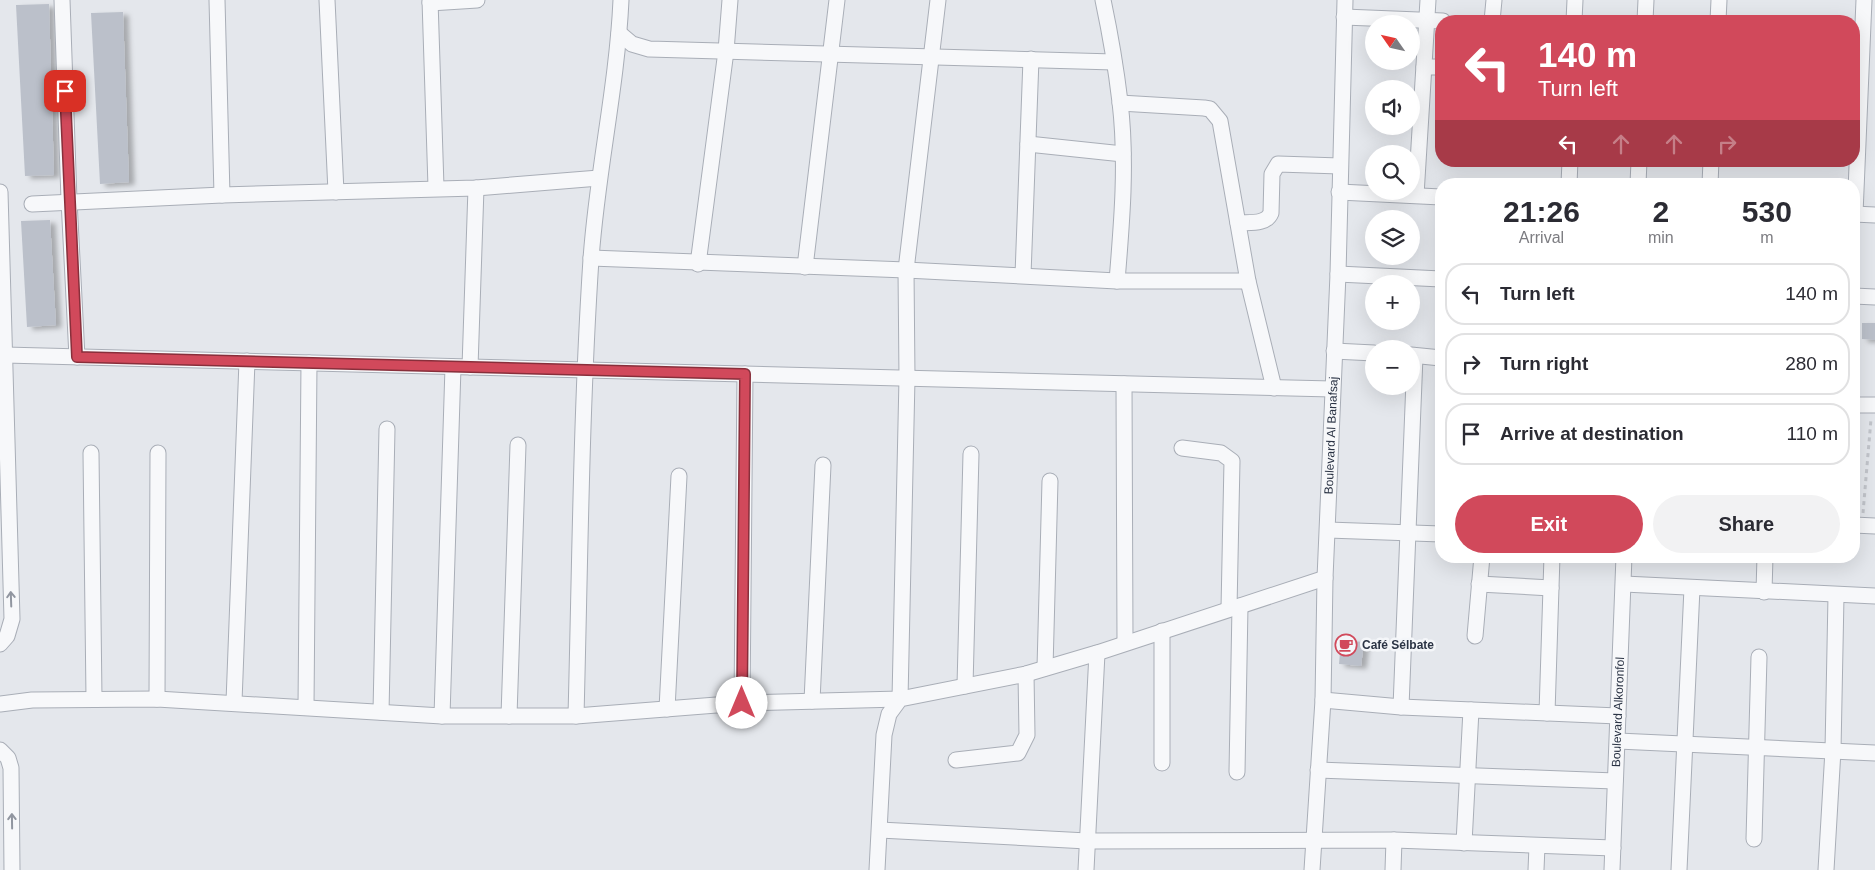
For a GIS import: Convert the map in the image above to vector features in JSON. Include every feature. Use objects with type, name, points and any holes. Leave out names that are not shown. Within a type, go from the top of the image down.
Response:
[{"type":"street","points":[[62,0],[77,357]]},
{"type":"street","points":[[217,0],[222,195]]},
{"type":"street","points":[[327,0],[336,192]]},
{"type":"street","points":[[436,187],[430,1],[477,0]]},
{"type":"street","points":[[576,716],[591,258],[599,178],[619,33],[621,0]]},
{"type":"street","points":[[698,264],[726,51],[730,0]]},
{"type":"street","points":[[805,267],[837,0]]},
{"type":"street","points":[[877,870],[884,735],[889,714],[900,699],[907,378],[906,270],[938,0]]},
{"type":"street","points":[[1103,0],[1120,103],[1123,154],[1122,230],[1117,281]]},
{"type":"street","name":"Boulevard Al Banafsaj","points":[[1312,870],[1323,700],[1325,578],[1338,274],[1345,0]]},
{"type":"street","points":[[1419,145],[1428,0]]},
{"type":"street","points":[[1493,15],[1494,0]]},
{"type":"street","points":[[1574,15],[1575,0]]},
{"type":"street","points":[[1645,15],[1646,0]]},
{"type":"street","points":[[1718,15],[1719,0]]},
{"type":"street","points":[[1860,118],[1864,0]]},
{"type":"street","points":[[1344,17],[1435,20]]},
{"type":"street","points":[[619,33],[632,44],[649,49],[1114,62]]},
{"type":"street","points":[[1023,275],[1031,60]]},
{"type":"street","points":[[1424,67],[1435,67]]},
{"type":"street","points":[[1120,103],[1204,108],[1216,114],[1220,121],[1248,281],[1274,388]]},
{"type":"street","points":[[1028,144],[1123,154]]},
{"type":"street","points":[[1238,223],[1264,221],[1269,218],[1271,213],[1272,174],[1278,164],[1340,166]]},
{"type":"street","points":[[32,204],[69,200],[436,187],[476,188],[599,178]]},
{"type":"street","points":[[470,367],[476,188]]},
{"type":"street","points":[[0,192],[12,619],[7,636],[0,644]]},
{"type":"street","points":[[1339,192],[1365,193]]},
{"type":"street","points":[[1420,195],[1435,197]]},
{"type":"street","points":[[1860,214],[1875,215]]},
{"type":"street","points":[[591,258],[698,264],[1023,275],[1117,281],[1248,281]]},
{"type":"street","points":[[1338,274],[1435,279]]},
{"type":"street","points":[[1860,296],[1875,296]]},
{"type":"street","points":[[1334,351],[1365,353]]},
{"type":"street","points":[[5,355],[1332,389]]},
{"type":"street","points":[[1420,356],[1435,358]]},
{"type":"street","points":[[234,702],[247,361]]},
{"type":"street","points":[[306,707],[308,363]]},
{"type":"street","points":[[442,716],[453,367]]},
{"type":"street","points":[[742,703],[745,374]]},
{"type":"street","points":[[1124,384],[1125,642]]},
{"type":"street","points":[[1401,706],[1409,533],[1412,395]]},
{"type":"street","points":[[1860,405],[1873,404]]},
{"type":"street","points":[[381,712],[387,429]]},
{"type":"street","points":[[509,716],[518,445]]},
{"type":"street","points":[[1182,448],[1221,453],[1232,461],[1237,772]]},
{"type":"street","points":[[91,452],[94,698]]},
{"type":"street","points":[[157,699],[158,453]]},
{"type":"street","points":[[965,686],[971,454]]},
{"type":"street","points":[[812,701],[823,465]]},
{"type":"street","points":[[667,709],[679,476]]},
{"type":"street","points":[[1045,668],[1050,481]]},
{"type":"street","points":[[1328,530],[1435,534]]},
{"type":"street","points":[[1475,636],[1482,563]]},
{"type":"street","points":[[1546,713],[1552,563]]},
{"type":"street","name":"Boulevard Alkoronfol","points":[[1612,870],[1624,563]]},
{"type":"street","points":[[1764,592],[1765,563]]},
{"type":"street","points":[[0,704],[32,700],[94,698],[157,699],[234,702],[442,716],[576,716],[742,703],[900,699],[1026,674],[1098,653],[1125,642],[1325,578]]},
{"type":"street","points":[[1480,584],[1551,588]]},
{"type":"street","points":[[1624,584],[1836,596],[1875,596]]},
{"type":"street","points":[[1679,870],[1692,588]]},
{"type":"street","points":[[1826,870],[1833,750],[1836,596]]},
{"type":"street","points":[[1162,631],[1162,763]]},
{"type":"street","points":[[1086,870],[1098,653]]},
{"type":"street","points":[[1754,839],[1759,657]]},
{"type":"street","points":[[956,760],[1018,753],[1027,735],[1026,674]]},
{"type":"street","points":[[1323,700],[1471,710],[1618,716]]},
{"type":"street","points":[[1464,843],[1471,710]]},
{"type":"street","points":[[1618,741],[1758,746],[1875,753]]},
{"type":"street","points":[[0,750],[8,758],[11,768],[12,870]]},
{"type":"street","points":[[1318,770],[1615,781]]},
{"type":"street","points":[[880,830],[1087,841],[1394,840],[1613,848]]},
{"type":"street","points":[[1392,870],[1394,840]]},
{"type":"street","points":[[1536,870],[1538,846]]},
{"type":"path","points":[[1864,526],[1873,404]]},
{"type":"building","points":[[49,4],[54,175],[25,176],[16,5]]},
{"type":"building","points":[[123,12],[129,182],[100,184],[91,13]]},
{"type":"building","points":[[50,220],[56,325],[27,327],[21,221]]},
{"type":"building","points":[[1862,323],[1875,323],[1875,340],[1862,339]]},
{"type":"building","points":[[1341,640],[1364,642],[1361,666],[1339,664]]},
{"type":"place","name":"Café Sélbate","points":[[1346,645]]},
{"type":"route","points":[[65,91],[77,357],[745,374],[742,703]]}]
